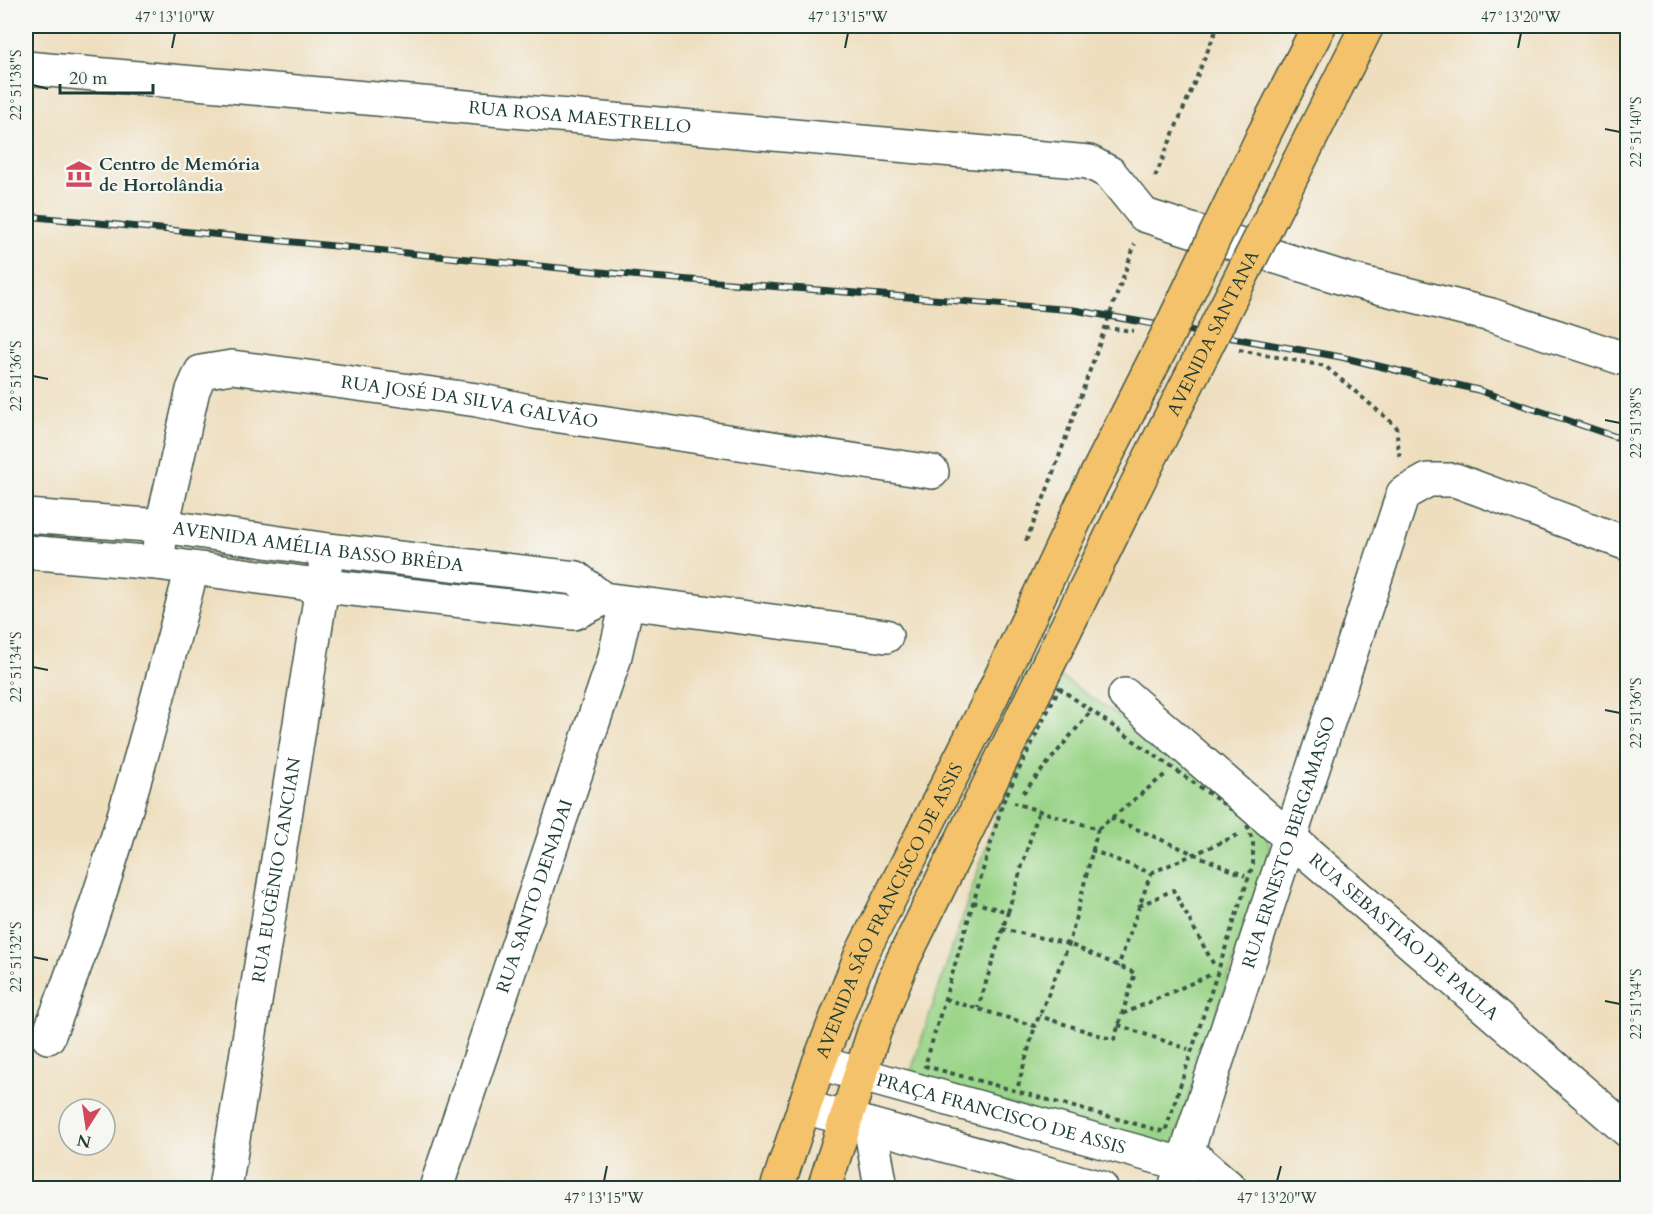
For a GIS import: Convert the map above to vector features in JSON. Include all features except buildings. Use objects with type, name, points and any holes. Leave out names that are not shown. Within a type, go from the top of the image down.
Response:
[{"type":"main road","name":"AVENIDA SÃO FRANCISCO DE ASSIS","points":[[777,1188],[819,1063],[861,955],[1319,26]]},
{"type":"main road","name":"AVENIDA SANTANA","points":[[1059,642],[1367,26]]},
{"type":"main road","name":"AVENIDA SÃO FRANCISCO DE ASSIS","points":[[824,1188],[858,1122],[861,1074],[885,1001],[1059,642]]},
{"type":"street","name":"RUA ROSA MAESTRELLO","points":[[26,68],[1089,162],[1110,173],[1135,202]]},
{"type":"street","points":[[1135,202],[1346,279],[1491,315],[1628,360]]},
{"type":"street","name":"RUA JOSÉ DA SILVA GALVÃO","points":[[158,563],[162,526],[193,390],[201,372],[216,367],[232,367],[477,400],[534,412],[932,472]]},
{"type":"street","points":[[1403,494],[1428,480],[1455,480],[1628,544]]},
{"type":"street","name":"RUA ERNESTO BERGAMASSO","points":[[1181,1168],[1403,494]]},
{"type":"street","name":"AVENIDA AMÉLIA BASSO BRÊDA","points":[[26,516],[162,526],[328,550],[576,578],[615,601]]},
{"type":"street","name":"RUA EUGÊNIO CANCIAN","points":[[225,1188],[328,550]]},
{"type":"street","name":"AVENIDA AMÉLIA BASSO BRÊDA","points":[[26,552],[158,563],[324,586],[574,613],[615,601]]},
{"type":"street","points":[[48,1037],[72,978],[139,771],[192,569]]},
{"type":"street","points":[[615,601],[886,636]]},
{"type":"street","name":"RUA SANTO DENADAI","points":[[436,1188],[614,660],[615,601]]},
{"type":"street","name":"RUA SEBASTIÃO DE PAULA","points":[[1125,695],[1628,1131]]},
{"type":"street","name":"PRAÇA FRANCISCO DE ASSIS","points":[[819,1063],[1181,1168]]},
{"type":"street","points":[[804,1107],[1101,1188]]},
{"type":"street","points":[[858,1122],[881,1188]]},
{"type":"street","points":[[1181,1168],[1230,1188]]},
{"type":"street","points":[[998,1188],[1028,1169]]},
{"type":"path","points":[[1025,545],[1047,493],[1105,328],[1135,202],[1149,192],[1218,26]]},
{"type":"path","points":[[1105,328],[1145,333]]},
{"type":"path","points":[[1233,349],[1325,366],[1396,426],[1403,494]]},
{"type":"path","points":[[1059,688],[1091,711],[1245,819],[1254,842],[1248,878],[1165,1132],[926,1066],[1004,802],[1059,688]]},
{"type":"path","points":[[1015,803],[1091,711]]},
{"type":"path","points":[[1017,1090],[1035,1026],[1069,944],[1098,829],[1173,769]]},
{"type":"path","points":[[1004,802],[1015,803],[1098,829]]},
{"type":"path","points":[[978,1008],[1039,810]]},
{"type":"path","points":[[1111,818],[1248,878]]},
{"type":"path","points":[[1091,850],[1151,873],[1249,830]]},
{"type":"path","points":[[1118,967],[1151,873]]},
{"type":"path","points":[[938,890],[1008,912]]},
{"type":"path","points":[[1139,906],[1173,891],[1217,971]]},
{"type":"path","points":[[1002,929],[1069,944],[1135,973],[1114,1040],[1039,1016]]},
{"type":"path","points":[[1122,1014],[1217,971]]},
{"type":"path","points":[[945,999],[1035,1026]]},
{"type":"path","points":[[1118,1025],[1191,1050]]},
{"type":"green space","points":[[1046,667],[1221,784],[1267,831],[1270,853],[1172,1148],[909,1077]]},
{"type":"railway","points":[[26,216],[652,277],[1074,310],[1341,357],[1478,390],[1628,441]]},
{"type":"place","name":"Centro de Memória de Hortolândia","points":[[79,174]]}]
